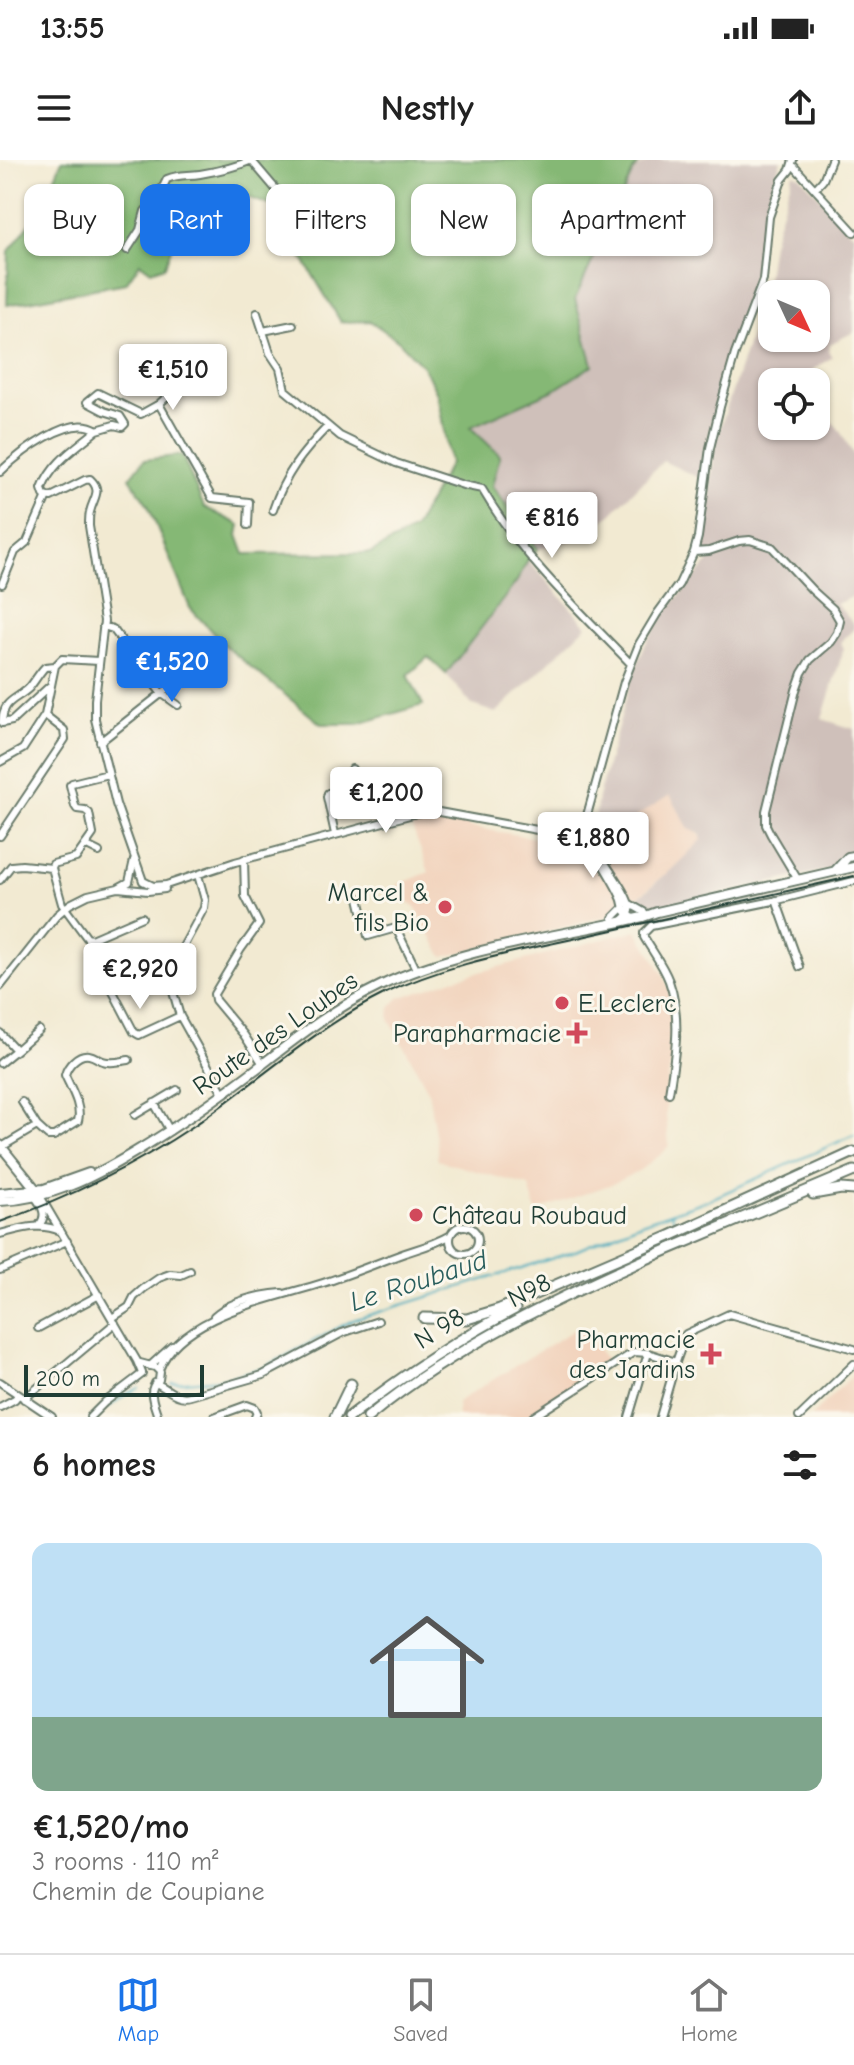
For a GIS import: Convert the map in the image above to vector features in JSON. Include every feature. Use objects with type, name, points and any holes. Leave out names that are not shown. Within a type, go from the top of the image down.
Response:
[{"type":"highway","points":[[424,1318],[476,1318],[590,1272],[854,1152]]},
{"type":"highway","points":[[670,1236],[854,1159]]},
{"type":"highway","points":[[723,1226],[854,1171]]},
{"type":"highway","points":[[723,1226],[816,1193],[854,1190]]},
{"type":"highway","name":"N98","points":[[368,1417],[404,1389],[502,1328],[612,1274],[723,1226]]},
{"type":"highway","name":"N 98","points":[[349,1417],[398,1379],[485,1325],[590,1272]]},
{"type":"highway","points":[[335,1417],[351,1384]]},
{"type":"main road","name":"Route des Loubes","points":[[625,914],[657,912],[834,871],[850,863]]},
{"type":"main road","name":"Route des Loubes","points":[[35,1193],[51,1194],[80,1183],[170,1131],[337,1010],[379,986],[417,971],[625,914],[657,912]]},
{"type":"main road","points":[[0,1148],[35,1193]]},
{"type":"main road","points":[[0,1148],[35,1193]]},
{"type":"main road","name":"Route des Loubes","points":[[35,1193],[116,1163]]},
{"type":"main road","points":[[16,1192],[24,1182]]},
{"type":"main road","points":[[0,1193],[35,1193]]},
{"type":"main road","points":[[0,1201],[35,1193]]},
{"type":"street","points":[[127,250],[140,230],[145,211],[157,199],[167,179],[179,174],[198,174],[237,166],[252,160],[272,184]]},
{"type":"street","points":[[815,189],[823,180],[831,160]]},
{"type":"street","points":[[584,826],[631,664],[648,629],[679,584],[694,552],[710,448],[720,407],[735,354],[763,280],[769,217],[792,162],[854,232]]},
{"type":"street","points":[[257,313],[270,353],[280,368],[285,390],[340,436],[396,463],[482,489],[536,564],[631,664]]},
{"type":"street","points":[[263,331],[293,325]]},
{"type":"street","points":[[47,496],[42,489],[51,471],[67,453],[97,430],[125,424],[120,416],[87,402],[98,393],[141,414],[170,394],[153,368],[141,359]]},
{"type":"street","points":[[159,404],[212,498],[249,502],[248,525]]},
{"type":"street","points":[[0,472],[46,436],[89,425],[97,430]]},
{"type":"street","points":[[273,510],[291,469],[328,426]]},
{"type":"street","points":[[0,987],[64,907],[88,895],[133,885],[143,886],[108,774],[95,719],[103,626],[89,526],[97,491],[90,479],[51,497],[47,496]]},
{"type":"street","points":[[2,584],[15,552],[27,542],[47,496]]},
{"type":"street","points":[[694,552],[750,540],[772,547],[833,609],[840,621],[831,642],[810,660],[802,673],[767,803],[766,825],[798,880]]},
{"type":"street","points":[[103,626],[114,630],[161,693],[178,705]]},
{"type":"street","points":[[100,742],[189,672],[177,654]]},
{"type":"street","points":[[0,762],[23,749],[45,715],[55,666],[62,659],[99,661]]},
{"type":"street","points":[[51,685],[12,721],[2,723],[10,700],[27,690],[45,667],[55,666]]},
{"type":"street","points":[[0,836],[65,739],[64,730],[45,715]]},
{"type":"street","points":[[352,769],[357,800]]},
{"type":"street","points":[[108,774],[70,785],[77,809],[89,813],[93,834],[76,858],[53,864],[52,868],[64,907],[87,938],[142,917]]},
{"type":"street","points":[[335,834],[328,793],[354,787]]},
{"type":"street","points":[[133,885],[137,877],[153,886],[162,886],[244,859],[428,810],[572,834]]},
{"type":"street","points":[[572,834],[577,826],[584,826]]},
{"type":"street","points":[[584,826],[610,869],[625,914]]},
{"type":"street","points":[[572,834],[599,860],[622,900],[625,914]]},
{"type":"street","points":[[579,842],[586,841],[590,834]]},
{"type":"street","points":[[85,845],[99,852]]},
{"type":"street","points":[[244,859],[245,896],[259,924],[214,994],[215,1000],[263,1064]]},
{"type":"street","points":[[133,885],[134,860]]},
{"type":"street","points":[[0,880],[11,866],[52,868]]},
{"type":"street","points":[[198,875],[205,900],[204,908],[169,978],[180,1016],[223,1093]]},
{"type":"street","points":[[133,885],[167,889],[190,878]]},
{"type":"street","points":[[669,1093],[677,1038],[674,1001],[669,981],[644,937],[646,930],[651,926],[854,881]]},
{"type":"street","points":[[359,898],[368,936],[396,928],[417,971]]},
{"type":"street","points":[[776,900],[800,967]]},
{"type":"street","points":[[133,967],[110,980],[109,984],[134,1032],[139,1035],[180,1016]]},
{"type":"street","points":[[0,1063],[39,1030]]},
{"type":"street","points":[[0,1033],[16,1050]]},
{"type":"street","points":[[22,1102],[37,1126],[48,1136],[54,1136],[78,1121],[80,1111],[65,1075],[68,1066],[87,1054],[111,1063],[129,1060]]},
{"type":"street","points":[[135,1115],[177,1090]]},
{"type":"street","points":[[154,1103],[170,1131]]},
{"type":"street","points":[[0,1148],[37,1126]]},
{"type":"street","points":[[35,1193],[48,1208],[114,1320],[146,1382],[167,1388],[177,1396],[184,1397],[251,1379],[342,1333],[378,1321]]},
{"type":"street","points":[[35,1193],[44,1212],[39,1225]]},
{"type":"street","points":[[48,1208],[47,1199],[51,1194]]},
{"type":"street","points":[[0,1234],[39,1225],[60,1231]]},
{"type":"street","points":[[158,1417],[151,1394],[159,1380],[159,1372],[167,1356],[196,1328],[239,1308],[362,1270],[434,1243],[451,1235],[458,1227],[474,1229],[478,1236],[476,1248],[469,1253],[461,1254],[443,1244],[434,1243]]},
{"type":"street","points":[[451,1235],[453,1250]]},
{"type":"street","points":[[0,1270],[67,1241]]},
{"type":"street","points":[[0,1407],[21,1397],[129,1307],[143,1289],[159,1278],[190,1271]]},
{"type":"street","points":[[38,1328],[99,1295]]},
{"type":"street","points":[[660,1417],[686,1334],[729,1314],[854,1349]]},
{"type":"street","points":[[90,1417],[182,1340]]},
{"type":"street","points":[[533,1417],[634,1352],[676,1362]]},
{"type":"street","points":[[629,1417],[648,1353]]},
{"type":"street","points":[[137,1361],[159,1372],[167,1388]]},
{"type":"street","points":[[802,1414],[854,1364]]},
{"type":"street","points":[[0,1382],[52,1417]]},
{"type":"street","points":[[214,1417],[247,1405],[255,1408],[255,1417]]},
{"type":"shaded area","points":[[653,160],[781,160],[766,205],[755,291],[720,385],[699,478],[663,461],[590,535],[538,549],[492,486],[470,427],[554,390],[592,365],[575,299],[595,256],[713,256],[713,184],[627,184],[634,169]]},
{"type":"shaded area","points":[[793,173],[800,176],[854,235],[854,332],[830,344],[830,280],[766,280],[772,243]]},
{"type":"shaded area","points":[[758,312],[758,352],[829,352],[832,357],[815,368],[758,368],[758,440],[830,440],[830,420],[854,455],[854,596],[836,604],[854,624],[854,629],[840,642],[844,648],[822,719],[854,729],[854,864],[657,907],[640,905],[636,899],[702,840],[700,834],[689,829],[670,795],[598,841],[594,828],[598,797],[633,674],[645,645],[666,611],[711,559],[702,546],[715,444]]},
{"type":"shaded area","points":[[528,560],[587,626],[496,713],[472,705],[446,674],[517,581]]},
{"type":"shaded area","points":[[670,794],[703,840],[635,899],[625,912],[443,957],[415,907],[406,900],[397,885],[429,872],[410,822],[424,819],[460,821],[470,827],[584,848]]},
{"type":"shaded area","points":[[637,930],[664,976],[669,991],[674,1046],[666,1090],[669,1145],[664,1152],[640,1170],[612,1184],[536,1211],[529,1186],[437,1160],[428,1090],[389,1019],[390,1008],[399,998],[453,979]]},
{"type":"shaded area","points":[[580,1326],[610,1364],[525,1417],[458,1417],[457,1402]]},
{"type":"shaded area","points":[[854,1374],[854,1417],[810,1417]]},
{"type":"green space","points":[[62,160],[643,160],[634,169],[627,184],[532,184],[532,256],[595,256],[575,299],[593,365],[554,390],[470,427],[500,455],[492,486],[538,549],[446,674],[428,657],[408,675],[423,705],[358,724],[321,724],[224,645],[190,608],[148,505],[130,478],[144,460],[182,455],[204,507],[240,525],[238,535],[245,554],[371,553],[414,529],[450,463],[437,393],[423,366],[399,341],[370,321],[341,322],[301,256],[395,256],[395,184],[266,184],[266,204],[250,198],[250,184],[140,184],[140,256],[168,256],[165,266],[151,271],[140,263],[126,283],[7,305],[9,251],[24,231],[24,256],[124,256],[124,184],[52,184]]},
{"type":"waterway","name":"Le Roubaud","points":[[172,1383],[221,1379],[265,1367],[353,1320],[573,1252],[641,1223],[711,1199],[854,1135]]},
{"type":"waterway","points":[[671,1213],[675,1223]]},
{"type":"waterway","name":"Le Roubaud","points":[[109,1407],[139,1388]]},
{"type":"railway","points":[[0,1222],[76,1192],[148,1154],[195,1125],[334,1023],[408,984],[506,954],[854,876]]},
{"type":"place","name":"Marcel & fils Bio","points":[[445,907]]},
{"type":"place","name":"E.Leclerc","points":[[562,1003]]},
{"type":"place","name":"Parapharmacie","points":[[577,1033]]},
{"type":"place","name":"Château Roubaud","points":[[416,1215]]},
{"type":"place","name":"Pharmacie des Jardins","points":[[711,1354]]}]
